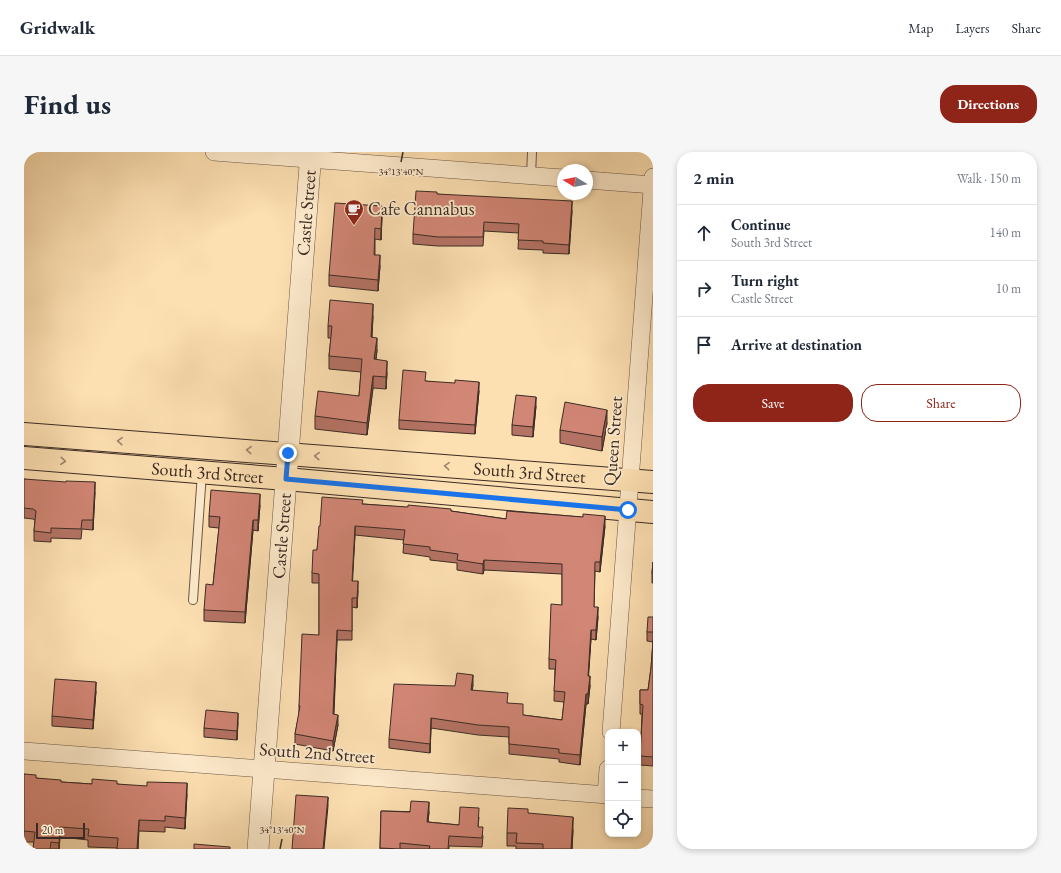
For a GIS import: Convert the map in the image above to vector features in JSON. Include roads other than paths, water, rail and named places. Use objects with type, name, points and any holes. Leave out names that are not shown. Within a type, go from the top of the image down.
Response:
[{"type":"main road","name":"South 3rd Street","points":[[24,434],[653,482]]},
{"type":"main road","name":"South 3rd Street","points":[[24,458],[286,479],[653,512]]},
{"type":"street","points":[[214,152],[311,156],[557,178]]},
{"type":"street","name":"Castle Street","points":[[258,849],[311,156]]},
{"type":"street","points":[[593,180],[653,182]]},
{"type":"street","name":"Queen Street","points":[[611,729],[653,182]]},
{"type":"street","name":"South 2nd Street","points":[[24,752],[605,795]]},
{"type":"street","points":[[641,798],[653,799]]},
{"type":"lane","points":[[531,176],[532,152]]},
{"type":"lane","points":[[193,600],[202,472]]},
{"type":"place","name":"Cafe Cannabus","points":[[354,226]]}]
